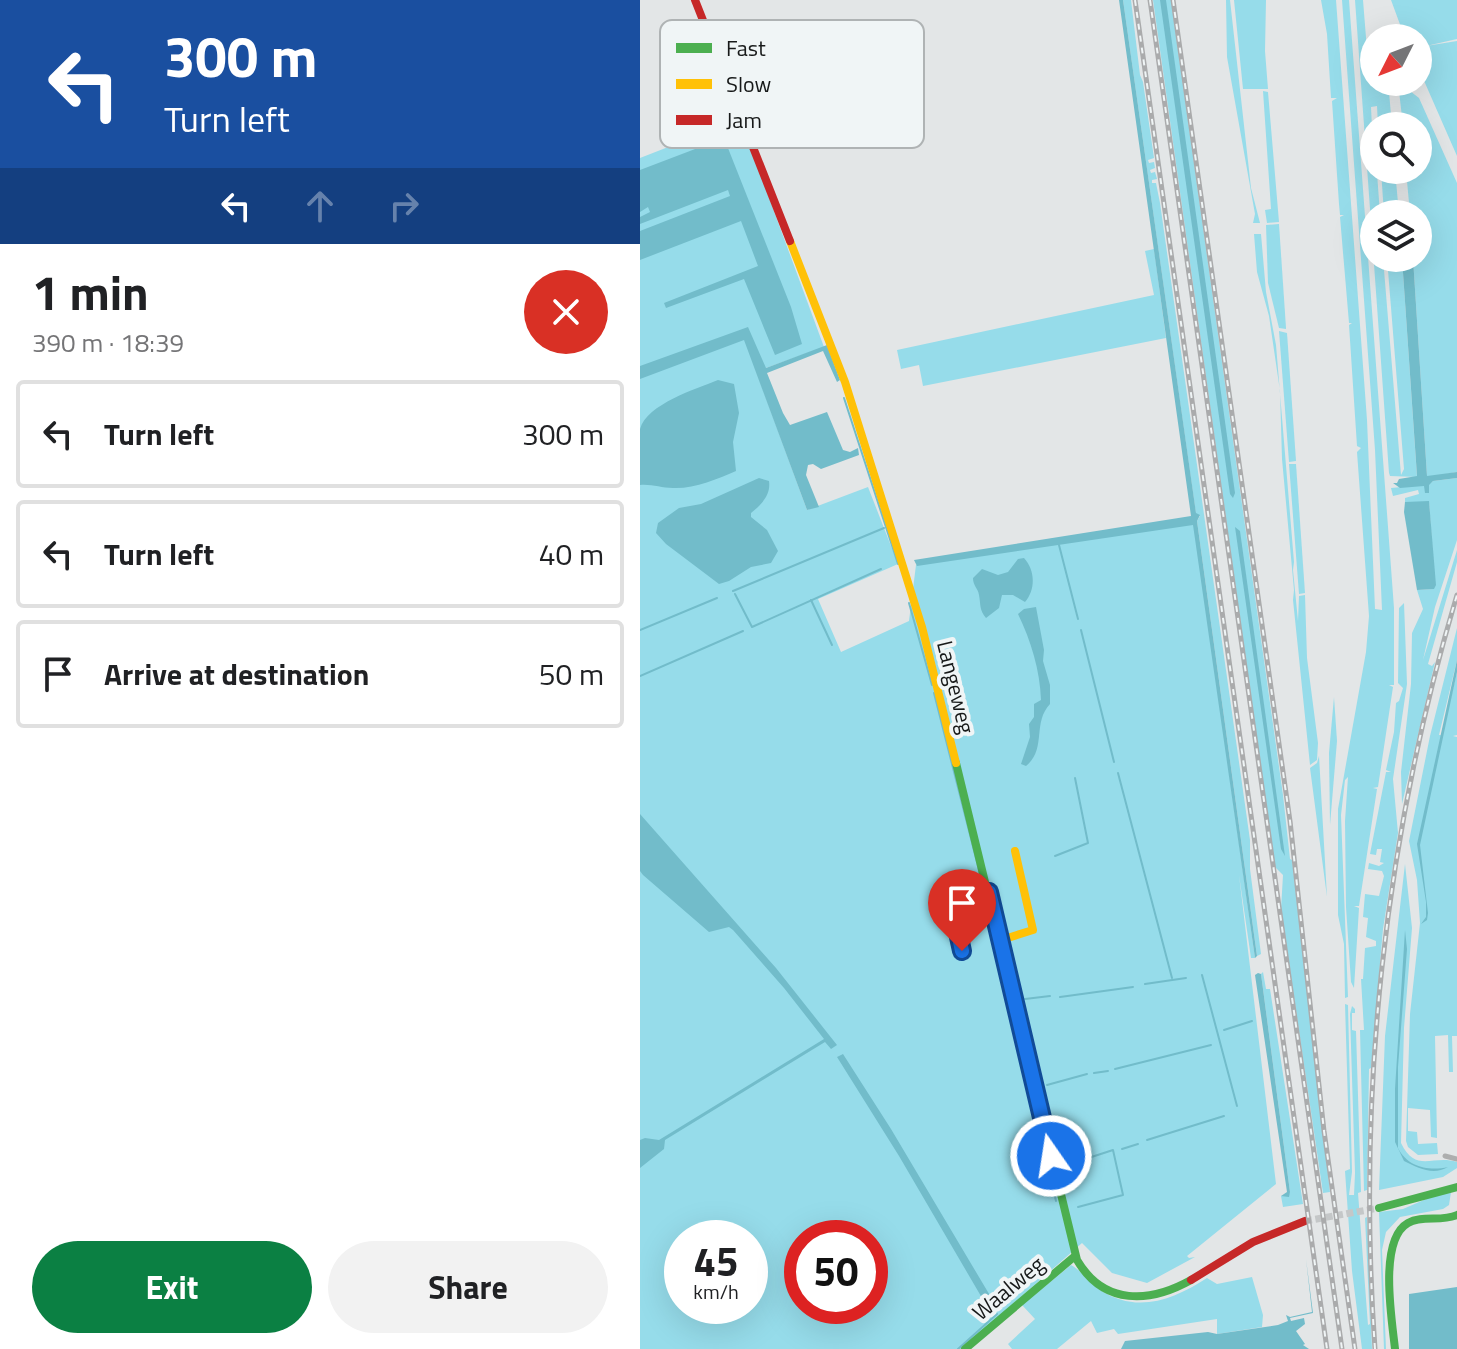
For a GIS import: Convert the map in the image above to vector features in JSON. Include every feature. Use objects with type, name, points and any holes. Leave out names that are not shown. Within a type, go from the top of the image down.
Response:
[{"type":"main road","name":"Langeweg","points":[[695,0],[703,20]]},
{"type":"main road","name":"Langeweg","points":[[753,148],[845,382],[922,627],[1001,940],[1075,1256],[1095,1281],[1115,1293],[1136,1299],[1169,1293],[1257,1240],[1305,1221]]},
{"type":"main road","points":[[1001,940],[1033,930],[1015,851]]},
{"type":"main road","points":[[1379,1208],[1405,1203],[1435,1190],[1457,1187]]},
{"type":"main road","points":[[1395,1349],[1390,1257],[1394,1236],[1399,1229],[1412,1222],[1449,1220],[1457,1215]]},
{"type":"main road","name":"Waalweg","points":[[965,1349],[1075,1256]]},
{"type":"street","points":[[962,951],[952,905],[955,901],[989,892]]},
{"type":"street","points":[[1445,1156],[1457,1159]]},
{"type":"shaded area","points":[[1119,0],[1123,0],[1196,513],[1200,515],[1197,521],[1255,958],[1193,525],[917,566],[914,560],[1191,516]]},
{"type":"shaded area","points":[[1123,0],[1131,0],[1154,158],[1148,160],[1149,163],[1154,162],[1155,168],[1150,170],[1151,173],[1155,172],[1157,179],[1152,183],[1156,183],[1160,203],[1250,840],[1250,869],[1261,954],[1257,956],[1197,521],[1200,516],[1196,514]]},
{"type":"shaded area","points":[[1153,0],[1171,0],[1292,860],[1330,1192],[1323,1193],[1281,909],[1283,875],[1275,867]]},
{"type":"shaded area","points":[[1160,0],[1166,0],[1235,493],[1233,498],[1230,494]]},
{"type":"shaded area","points":[[1226,0],[1230,0],[1251,188],[1260,223],[1253,223],[1255,214],[1227,57]]},
{"type":"shaded area","points":[[1234,0],[1266,0],[1268,89],[1243,89]]},
{"type":"shaded area","points":[[1321,0],[1336,0],[1367,420],[1375,609],[1382,610],[1375,450],[1362,272],[1369,272],[1394,608],[1394,685],[1389,685],[1393,687],[1378,787],[1373,788],[1377,789],[1359,906],[1354,906],[1359,908],[1354,988],[1346,907],[1348,777],[1345,780],[1341,815],[1348,997],[1345,998],[1344,944],[1338,915],[1338,809],[1366,652],[1369,616],[1357,452],[1361,448],[1357,446],[1349,325],[1352,323],[1349,323],[1340,217],[1344,215],[1340,215],[1332,101],[1337,98],[1331,98],[1327,34]]},
{"type":"shaded area","points":[[1342,0],[1349,0],[1360,184],[1363,184],[1360,245]]},
{"type":"shaded area","points":[[1355,0],[1363,0],[1365,24],[1360,24],[1360,70]]},
{"type":"shaded area","points":[[1391,0],[1457,0],[1457,39],[1432,45],[1432,24],[1400,24]]},
{"type":"shaded area","points":[[1457,41],[1457,156],[1431,96],[1432,45]]},
{"type":"shaded area","points":[[1263,91],[1268,92],[1279,222],[1267,223],[1265,210],[1271,209]]},
{"type":"shaded area","points":[[1362,96],[1389,96],[1391,112],[1377,112],[1377,106],[1371,107],[1371,112],[1363,112]]},
{"type":"shaded area","points":[[1400,96],[1416,96],[1425,112],[1401,112]]},
{"type":"shaded area","points":[[1432,127],[1457,183],[1457,472],[1430,477],[1427,476],[1414,272],[1432,272],[1432,200],[1409,200],[1407,184],[1432,184]]},
{"type":"shaded area","points":[[666,148],[751,148],[824,347],[766,368],[755,368],[807,510],[868,487],[898,564],[818,599],[841,652],[909,621],[916,565],[1194,521],[1255,958],[1251,958],[1239,875],[1276,1184],[1187,1256],[1195,1257],[1147,1283],[1112,1273],[1082,1243],[962,1349],[640,1349],[640,158]]},
{"type":"shaded area","points":[[698,148],[728,148],[791,307],[802,344],[775,355],[744,279],[666,308],[664,303],[758,266],[741,221],[640,260],[640,231],[730,196],[728,190],[640,224],[640,217],[650,212],[648,207],[640,212],[640,170]]},
{"type":"shaded area","points":[[1368,184],[1378,184],[1379,200],[1369,200]]},
{"type":"shaded area","points":[[1382,184],[1396,184],[1398,200],[1383,200]]},
{"type":"shaded area","points":[[1279,224],[1286,329],[1279,328],[1268,283],[1266,225]]},
{"type":"shaded area","points":[[1254,234],[1261,234],[1280,388],[1269,316],[1257,272]]},
{"type":"shaded area","points":[[1154,249],[1166,338],[923,386],[919,365],[901,369],[897,350],[1154,295],[1145,251]]},
{"type":"shaded area","points":[[1375,272],[1384,272],[1401,475],[1404,469],[1388,272],[1403,272],[1417,477],[1390,476]]},
{"type":"shaded area","points":[[1403,272],[1414,272],[1427,476],[1457,472],[1457,478],[1433,481],[1429,485],[1429,493],[1425,493],[1424,486],[1400,488],[1393,483],[1417,476]]},
{"type":"shaded area","points":[[748,327],[766,368],[827,345],[840,380],[837,382],[823,351],[767,373],[790,425],[827,412],[843,450],[850,452],[858,448],[859,455],[821,469],[813,464],[808,465],[806,475],[819,507],[807,510],[744,340],[640,379],[640,366]]},
{"type":"shaded area","points":[[1279,331],[1287,333],[1296,461],[1289,462]]},
{"type":"shaded area","points":[[718,380],[734,384],[739,413],[733,442],[736,471],[689,487],[640,485],[640,429],[644,420],[673,398]]},
{"type":"shaded area","points":[[1280,394],[1298,621],[1299,596],[1305,595],[1307,658],[1318,743],[1317,760],[1310,765],[1293,600]]},
{"type":"shaded area","points":[[1289,464],[1296,464],[1305,593],[1299,594]]},
{"type":"shaded area","points":[[759,478],[769,481],[769,491],[751,517],[767,530],[778,551],[771,563],[751,567],[719,584],[656,533],[658,523],[679,508],[701,504]]},
{"type":"shaded area","points":[[1457,478],[1457,540],[1435,607],[1423,660],[1457,550],[1457,562],[1428,664],[1432,666],[1435,662],[1402,804],[1401,772],[1411,684],[1412,633],[1423,609],[1417,590],[1433,589],[1435,585],[1429,502],[1405,502],[1405,498],[1419,494],[1418,490],[1393,496],[1391,488],[1424,485],[1429,492],[1428,485],[1433,481]]},
{"type":"shaded area","points":[[1429,501],[1436,585],[1434,589],[1417,590],[1405,502]]},
{"type":"shaded area","points":[[1235,527],[1240,531],[1285,856],[1281,849]]},
{"type":"shaded area","points":[[1024,558],[1033,580],[1029,597],[1025,602],[1013,595],[1002,595],[999,608],[986,618],[973,578],[982,569],[998,575],[1008,572],[1018,559]]},
{"type":"shaded area","points":[[1404,603],[1407,684],[1393,779],[1398,833],[1383,929],[1369,1069],[1367,1190],[1364,1191],[1361,979],[1365,948],[1376,946],[1376,941],[1366,937],[1368,918],[1363,917],[1365,894],[1379,896],[1384,876],[1382,871],[1368,869],[1369,863],[1379,866],[1384,863],[1380,862],[1382,849],[1377,849],[1376,855],[1370,854],[1386,772],[1391,772],[1386,770],[1396,703],[1403,688],[1398,683],[1399,608]]},
{"type":"shaded area","points":[[1036,607],[1044,650],[1043,661],[1050,685],[1050,704],[1042,719],[1036,752],[1026,766],[1021,764],[1030,737],[1029,724],[1034,717],[1034,704],[1041,700],[1034,656],[1018,614],[1024,609]]},
{"type":"shaded area","points":[[1457,628],[1457,660],[1439,735],[1442,735],[1457,672],[1457,735],[1453,736],[1457,737],[1457,1036],[1452,1036],[1453,1072],[1449,1072],[1448,1035],[1435,1036],[1437,1138],[1431,1137],[1430,1110],[1408,1108],[1408,1131],[1417,1132],[1418,1144],[1437,1143],[1438,1154],[1418,1155],[1406,1141],[1410,1014],[1420,923],[1417,880],[1409,841],[1430,736]]},
{"type":"shaded area","points":[[1457,660],[1420,845],[1428,913],[1427,920],[1421,924],[1426,917],[1426,902],[1417,844]]},
{"type":"shaded area","points":[[1334,697],[1337,741],[1330,825],[1329,753]]},
{"type":"shaded area","points":[[1319,756],[1327,897],[1310,768],[1317,763]]},
{"type":"shaded area","points":[[640,814],[776,968],[837,1045],[831,1049],[825,1042],[665,1140],[664,1149],[640,1168],[640,1140],[659,1140],[824,1039],[733,930],[729,927],[709,932],[643,875],[640,871]]},
{"type":"shaded area","points":[[1405,864],[1412,928],[1404,1028],[1401,1143],[1419,1161],[1448,1160],[1457,1162],[1457,1168],[1443,1177],[1379,1190],[1385,1036]]},
{"type":"shaded area","points":[[1405,930],[1407,949],[1398,1067],[1398,1148],[1413,1164],[1434,1169],[1448,1167],[1437,1171],[1420,1168],[1404,1161],[1395,1142],[1395,1089]]},
{"type":"shaded area","points":[[1263,972],[1266,989],[1270,989],[1303,1204],[1283,1207],[1281,1196],[1288,1196],[1290,1192]]},
{"type":"shaded area","points":[[1261,974],[1289,1197],[1281,1196],[1287,1192],[1255,975]]},
{"type":"shaded area","points":[[1345,1004],[1348,1005],[1352,1172],[1349,1195],[1354,1195],[1355,1173],[1350,1014],[1352,1006],[1355,1013],[1352,1013],[1352,1030],[1356,1031],[1361,1192],[1358,1193],[1368,1325],[1367,1217],[1372,1349],[1362,1349],[1352,1271],[1345,1171],[1350,1169]]},
{"type":"shaded area","points":[[843,1054],[998,1309],[992,1315],[837,1057]]},
{"type":"shaded area","points":[[1451,1192],[1449,1205],[1443,1209],[1400,1217],[1386,1232],[1382,1250],[1384,1349],[1379,1212],[1403,1209],[1440,1193]]},
{"type":"shaded area","points":[[1306,1259],[1313,1313],[1290,1318],[1291,1321],[1304,1318],[1305,1324],[1296,1331],[1303,1345],[1309,1349],[1121,1349],[1125,1341],[1208,1332],[1217,1334],[1278,1325],[1288,1321],[1286,1315],[1290,1317],[1312,1312]]},
{"type":"shaded area","points":[[1071,1265],[1100,1290],[1114,1297],[1141,1303],[1168,1298],[1207,1278],[1217,1284],[1252,1277],[1263,1315],[1262,1327],[1217,1334],[1217,1319],[1118,1334],[1114,1329],[1097,1333],[1091,1321],[1057,1349],[1012,1349],[1008,1344],[1035,1319],[1022,1305]]},
{"type":"shaded area","points":[[1457,1287],[1457,1349],[1409,1349],[1409,1294]]},
{"type":"waterway","points":[[844,398],[898,564]]},
{"type":"waterway","points":[[733,591],[884,528]]},
{"type":"waterway","points":[[1059,545],[1078,619]]},
{"type":"waterway","points":[[735,594],[752,627],[881,569]]},
{"type":"waterway","points":[[640,630],[717,598]]},
{"type":"waterway","points":[[811,600],[832,645]]},
{"type":"waterway","points":[[909,603],[932,685]]},
{"type":"waterway","points":[[1081,630],[1114,762]]},
{"type":"waterway","points":[[640,676],[743,631]]},
{"type":"waterway","points":[[934,693],[984,890]]},
{"type":"waterway","points":[[1118,773],[1172,978]]},
{"type":"waterway","points":[[1055,856],[1088,843],[1075,778]]},
{"type":"waterway","points":[[985,897],[994,939]]},
{"type":"waterway","points":[[996,946],[1056,1201]]},
{"type":"waterway","points":[[1202,975],[1237,1106]]},
{"type":"waterway","points":[[1145,984],[1186,978]]},
{"type":"waterway","points":[[1060,997],[1133,987]]},
{"type":"waterway","points":[[1025,999],[1050,996]]},
{"type":"waterway","points":[[1224,1030],[1252,1021]]},
{"type":"waterway","points":[[1115,1069],[1211,1045]]},
{"type":"waterway","points":[[1094,1073],[1108,1071]]},
{"type":"waterway","points":[[1047,1085],[1087,1074]]},
{"type":"waterway","points":[[1147,1140],[1224,1116]]},
{"type":"waterway","points":[[1122,1149],[1138,1144]]},
{"type":"waterway","points":[[1067,1165],[1113,1150],[1123,1195],[1078,1207]]},
{"type":"waterway","points":[[958,1349],[997,1314]]},
{"type":"tunnel","points":[[1305,1221],[1379,1208]]},
{"type":"railway","points":[[1135,0],[1327,1349]]},
{"type":"railway","points":[[1150,0],[1342,1349]]},
{"type":"railway","points":[[1173,0],[1290,821],[1324,1131],[1355,1349]]},
{"type":"railway","points":[[1375,1349],[1370,1254],[1370,1158],[1382,968],[1394,874],[1411,780],[1457,595]]},
{"type":"traffic: fast","points":[[956,763],[1077,1260],[1100,1286],[1129,1296],[1160,1293],[1191,1280]]},
{"type":"traffic: fast","points":[[1379,1208],[1457,1187]]},
{"type":"traffic: fast","points":[[1395,1349],[1389,1282],[1393,1246],[1399,1232],[1414,1221],[1457,1215]]},
{"type":"traffic: fast","points":[[965,1349],[1075,1256]]},
{"type":"traffic: slow","points":[[790,241],[845,382],[922,627],[956,763]]},
{"type":"traffic: slow","points":[[1001,940],[1033,930],[1015,851]]},
{"type":"traffic: jam","points":[[695,0],[703,20]]},
{"type":"traffic: jam","points":[[753,148],[790,241]]},
{"type":"traffic: jam","points":[[1191,1280],[1253,1242],[1305,1221]]},
{"type":"route","points":[[962,951],[952,905],[955,901],[989,892],[1051,1156]]}]
